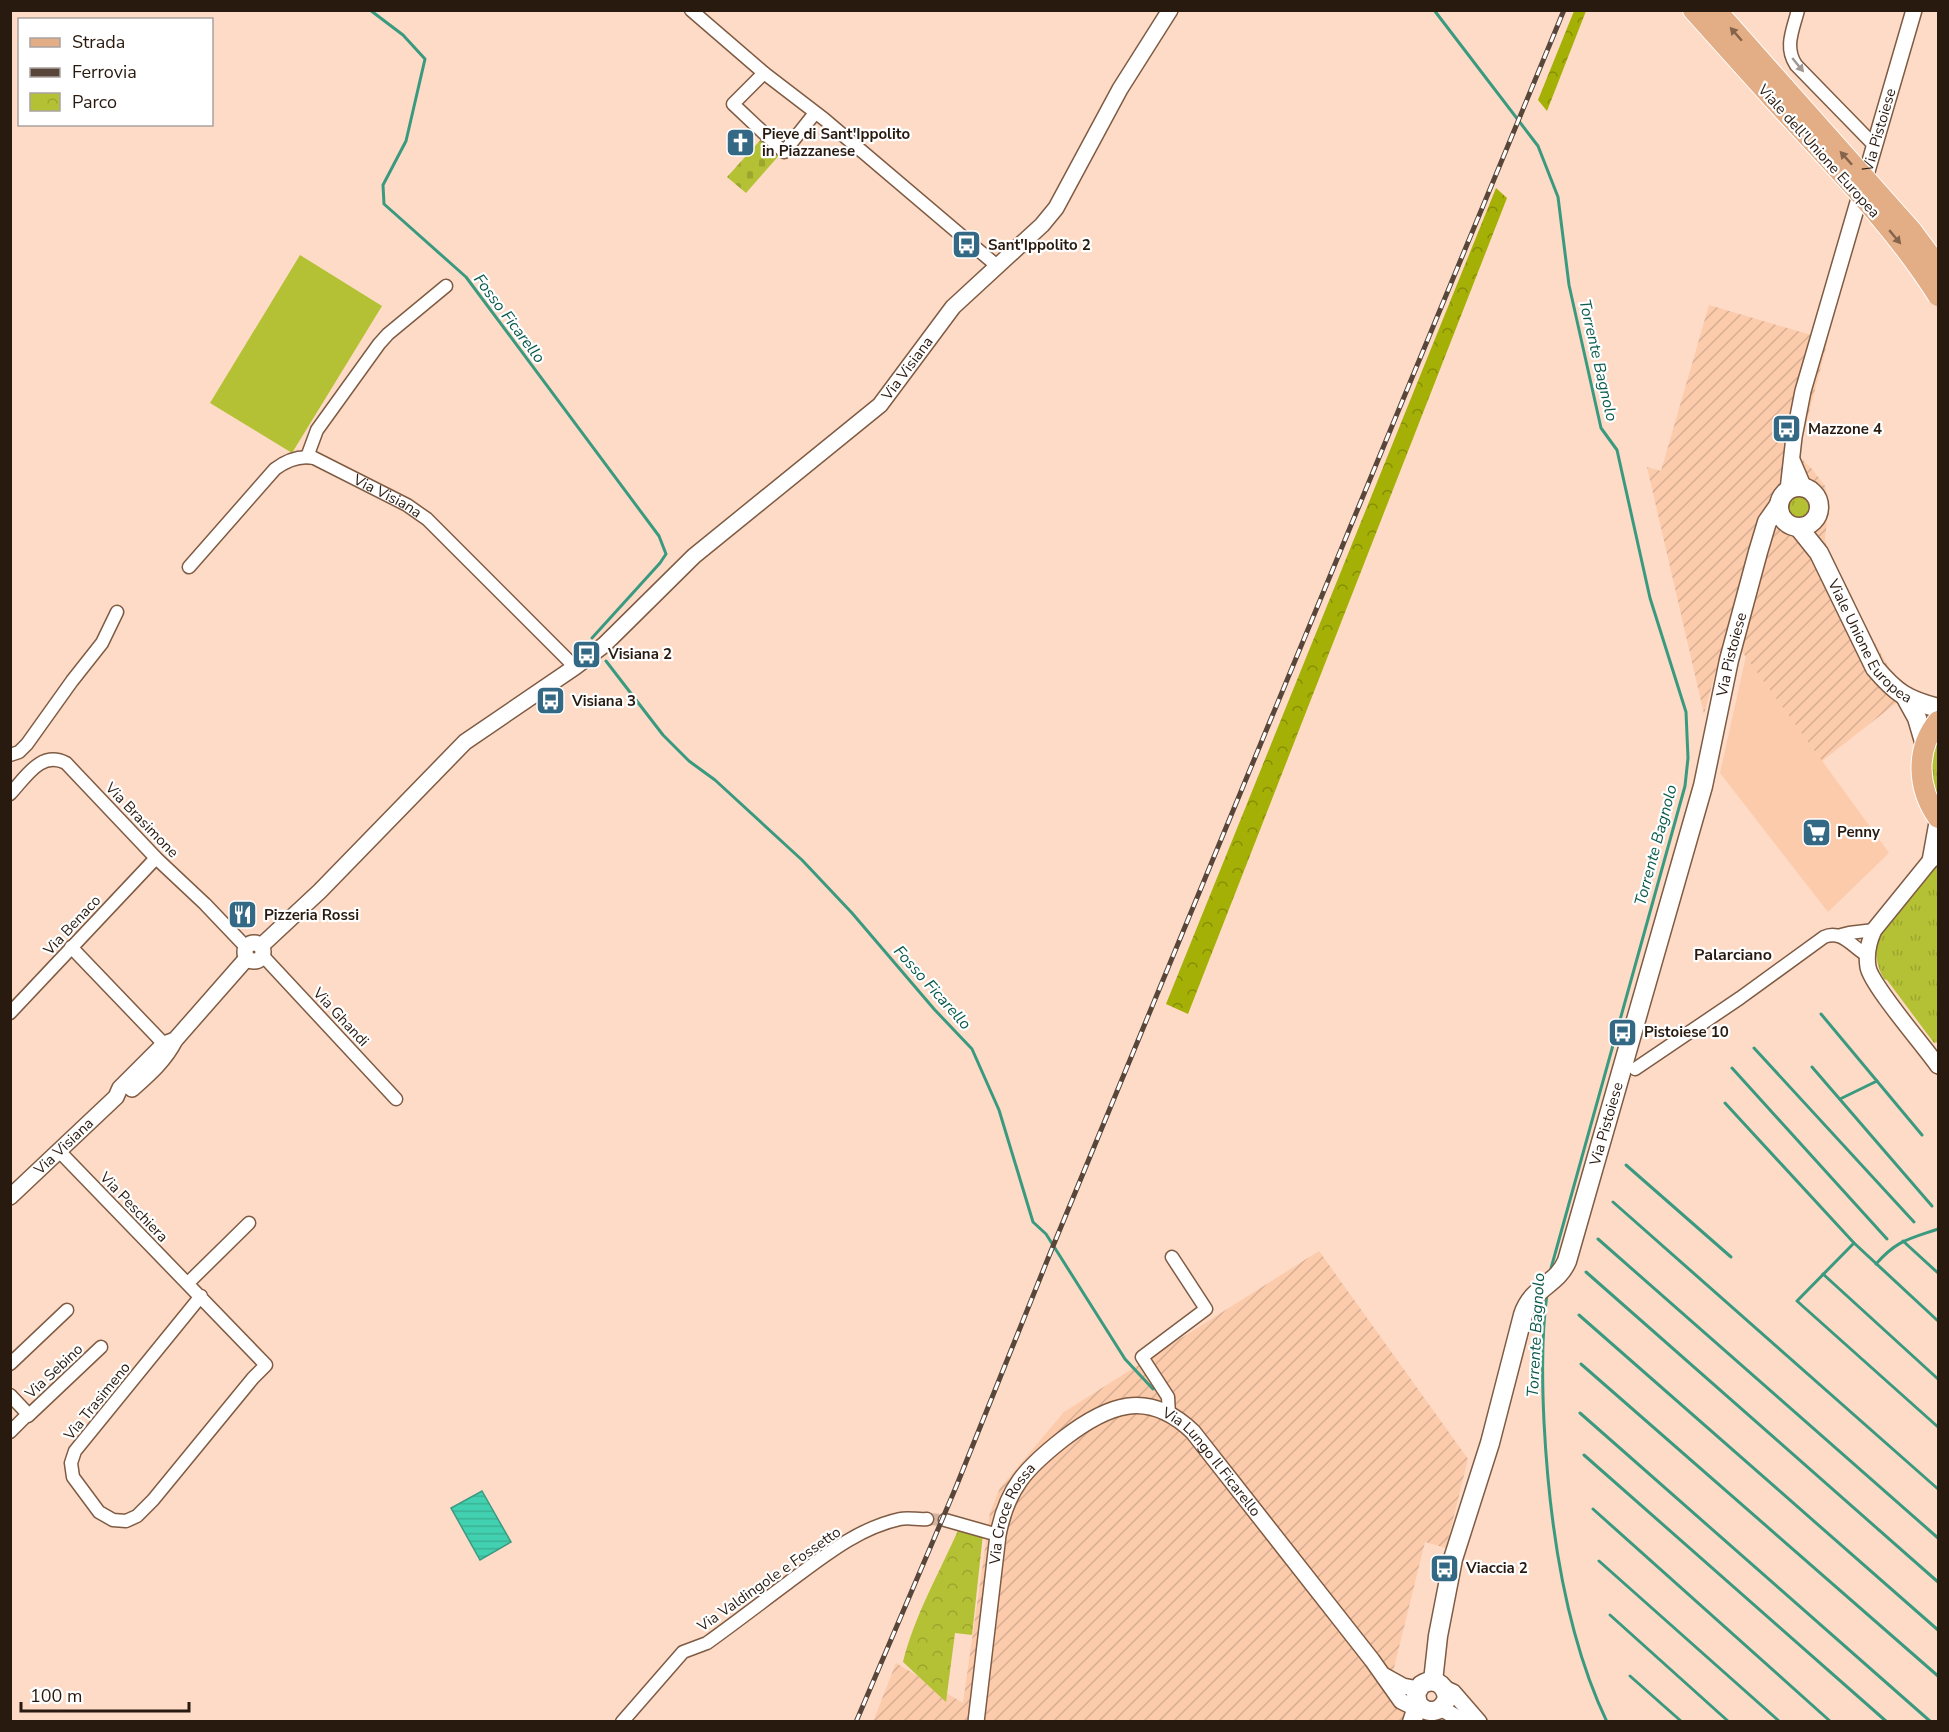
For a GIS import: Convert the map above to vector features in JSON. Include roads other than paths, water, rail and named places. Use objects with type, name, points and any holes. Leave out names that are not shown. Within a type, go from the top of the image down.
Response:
[{"type":"main road","name":"Viale dell'Unione Europea","points":[[1693,10],[1779,94],[1912,231],[1938,266]]},
{"type":"main road","name":"Viale dell'Unione Europea","points":[[1716,10],[1779,94],[1899,241],[1938,296]]},
{"type":"main road","points":[[1758,552],[1773,535],[1810,524],[1819,510],[1817,499],[1809,490],[1790,494],[1780,516],[1784,521],[1796,527]]},
{"type":"main road","name":"Via Pistoiese","points":[[1412,1722],[1429,1700],[1453,1558],[1490,1443],[1523,1315],[1532,1297],[1562,1270],[1567,1260],[1700,797],[1729,660],[1767,522],[1790,494]]},
{"type":"main road","name":"Viale Unione Europea","points":[[1817,515],[1819,553]]},
{"type":"main road","name":"Viale Unione Europea","points":[[1796,527],[1819,553],[1875,668],[1906,698],[1938,708]]},
{"type":"main road","points":[[1906,698],[1917,718],[1925,745]]},
{"type":"main road","points":[[1938,721],[1925,745],[1921,766],[1921,777],[1927,798],[1938,817]]},
{"type":"street","points":[[692,10],[764,73],[996,265]]},
{"type":"street","name":"Via Visiana","points":[[10,1197],[116,1097],[120,1088],[170,1042],[254,952],[320,891],[465,742],[604,645],[694,556],[880,405],[953,307],[1042,225],[1056,208],[1120,89],[1170,10]]},
{"type":"street","points":[[1798,10],[1790,44],[1791,55],[1875,146]]},
{"type":"street","name":"Via Pistoiese","points":[[1790,494],[1794,437],[1803,391],[1914,10]]},
{"type":"street","points":[[764,73],[734,104],[784,152],[815,113]]},
{"type":"street","points":[[189,567],[275,470],[290,460],[307,457],[317,430],[379,344],[446,286]]},
{"type":"street","name":"Via Visiana","points":[[307,457],[322,461],[396,499],[427,519],[575,667]]},
{"type":"street","points":[[10,755],[19,752],[27,744],[102,643],[117,612]]},
{"type":"street","name":"Via Brasimone","points":[[10,794],[41,761],[60,760],[71,768],[156,858],[254,952]]},
{"type":"street","points":[[1868,961],[1870,940],[1874,930],[1934,858],[1938,817]]},
{"type":"street","name":"Via Benaco","points":[[10,1013],[156,858]]},
{"type":"street","points":[[1635,1069],[1740,998],[1824,937],[1832,934],[1841,935],[1874,930]]},
{"type":"street","points":[[1841,935],[1868,961],[1880,989],[1938,1066]]},
{"type":"street","points":[[71,947],[170,1042]]},
{"type":"street","name":"Via Ghandi","points":[[254,952],[396,1098]]},
{"type":"street","name":"Via Peschiera","points":[[59,1151],[266,1365]]},
{"type":"street","points":[[188,1283],[249,1223]]},
{"type":"street","name":"Via Lungo Il Ficarello","points":[[1172,1257],[1206,1309],[1142,1357],[1168,1397],[1169,1414],[1193,1432],[1404,1704],[1429,1700]]},
{"type":"street","name":"Via Trasimeno","points":[[201,1296],[75,1451],[71,1463],[73,1477],[99,1512],[113,1520],[126,1521],[137,1516],[266,1365]]},
{"type":"street","points":[[10,1364],[67,1310]]},
{"type":"street","name":"Via Sebino","points":[[10,1432],[101,1347]]},
{"type":"street","name":"Via Sebino","points":[[10,1395],[28,1413],[28,1416]]},
{"type":"street","name":"Via Croce Rossa","points":[[976,1722],[998,1535],[1004,1509],[1011,1493],[1036,1461],[1101,1413],[1119,1407],[1138,1406],[1169,1414]]},
{"type":"street","name":"Via Valdingole e Fossetto","points":[[622,1722],[683,1652],[707,1643],[833,1550],[860,1533],[892,1521],[904,1518],[920,1521],[927,1519]]},
{"type":"street","points":[[945,1520],[998,1535]]},
{"type":"street","points":[[1429,1700],[1453,1692],[1479,1722]]},
{"type":"street","points":[[1429,1700],[1464,1722]]},
{"type":"water","points":[[482,1491],[511,1542],[480,1560],[451,1508]]},
{"type":"waterway","name":"Fosso Ficarello","points":[[370,10],[403,35],[425,59],[406,141],[383,185],[384,204],[466,277],[659,536],[666,554],[592,638]]},
{"type":"waterway","name":"Torrente Bagnolo","points":[[1434,10],[1538,146],[1558,197],[1569,285],[1601,428],[1617,450],[1650,598],[1686,712],[1688,758],[1685,786],[1550,1272]]},
{"type":"waterway","name":"Fosso Ficarello","points":[[606,661],[663,735],[689,761],[715,780],[802,860],[972,1049],[999,1110],[1033,1222],[1046,1234],[1125,1359],[1153,1389]]},
{"type":"waterway","points":[[1821,1014],[1922,1135]]},
{"type":"waterway","points":[[1754,1048],[1914,1222]]},
{"type":"waterway","points":[[1812,1067],[1932,1206]]},
{"type":"waterway","points":[[1732,1068],[1887,1239]]},
{"type":"waterway","points":[[1840,1099],[1877,1081]]},
{"type":"waterway","points":[[1725,1103],[1854,1243],[1938,1321]]},
{"type":"waterway","points":[[1626,1165],[1731,1257]]},
{"type":"waterway","points":[[1613,1202],[1938,1489]]},
{"type":"waterway","points":[[1876,1264],[1897,1245],[1938,1229]]},
{"type":"waterway","points":[[1598,1239],[1938,1538]]},
{"type":"waterway","points":[[1903,1241],[1938,1273]]},
{"type":"waterway","points":[[1854,1243],[1797,1301],[1938,1427]]},
{"type":"waterway","points":[[1586,1272],[1938,1582]]},
{"type":"waterway","points":[[1823,1274],[1938,1379]]},
{"type":"waterway","name":"Torrente Bagnolo","points":[[1547,1294],[1543,1342],[1543,1390],[1546,1459],[1555,1536],[1569,1613],[1592,1687],[1607,1722]]},
{"type":"waterway","points":[[1579,1315],[1938,1630]]},
{"type":"waterway","points":[[1581,1364],[1938,1676]]},
{"type":"waterway","points":[[1580,1413],[1931,1722]]},
{"type":"waterway","points":[[1584,1455],[1887,1722]]},
{"type":"waterway","points":[[1593,1509],[1831,1722]]},
{"type":"waterway","points":[[1599,1561],[1780,1722]]},
{"type":"waterway","points":[[1610,1615],[1729,1722]]},
{"type":"waterway","points":[[1630,1676],[1682,1722]]},
{"type":"tunnel","points":[[927,1519],[945,1520]]},
{"type":"railway","points":[[856,1722],[956,1487],[1051,1251],[1564,10]]},
{"type":"place","name":"Pieve di Sant'Ippolito in Piazzanese","points":[[741,143]]},
{"type":"place","name":"Sant'Ippolito 2","points":[[967,245]]},
{"type":"place","name":"Mazzone 4","points":[[1787,429]]},
{"type":"place","name":"Visiana 2","points":[[587,654]]},
{"type":"place","name":"Visiana 3","points":[[551,701]]},
{"type":"place","name":"Penny","points":[[1816,832]]},
{"type":"place","name":"Pizzeria Rossi","points":[[243,915]]},
{"type":"place","name":"Pistoiese 10","points":[[1623,1032]]},
{"type":"place","name":"Viaccia 2","points":[[1445,1568]]},
{"type":"district","name":"Palarciano","points":[[1733,954]]}]
